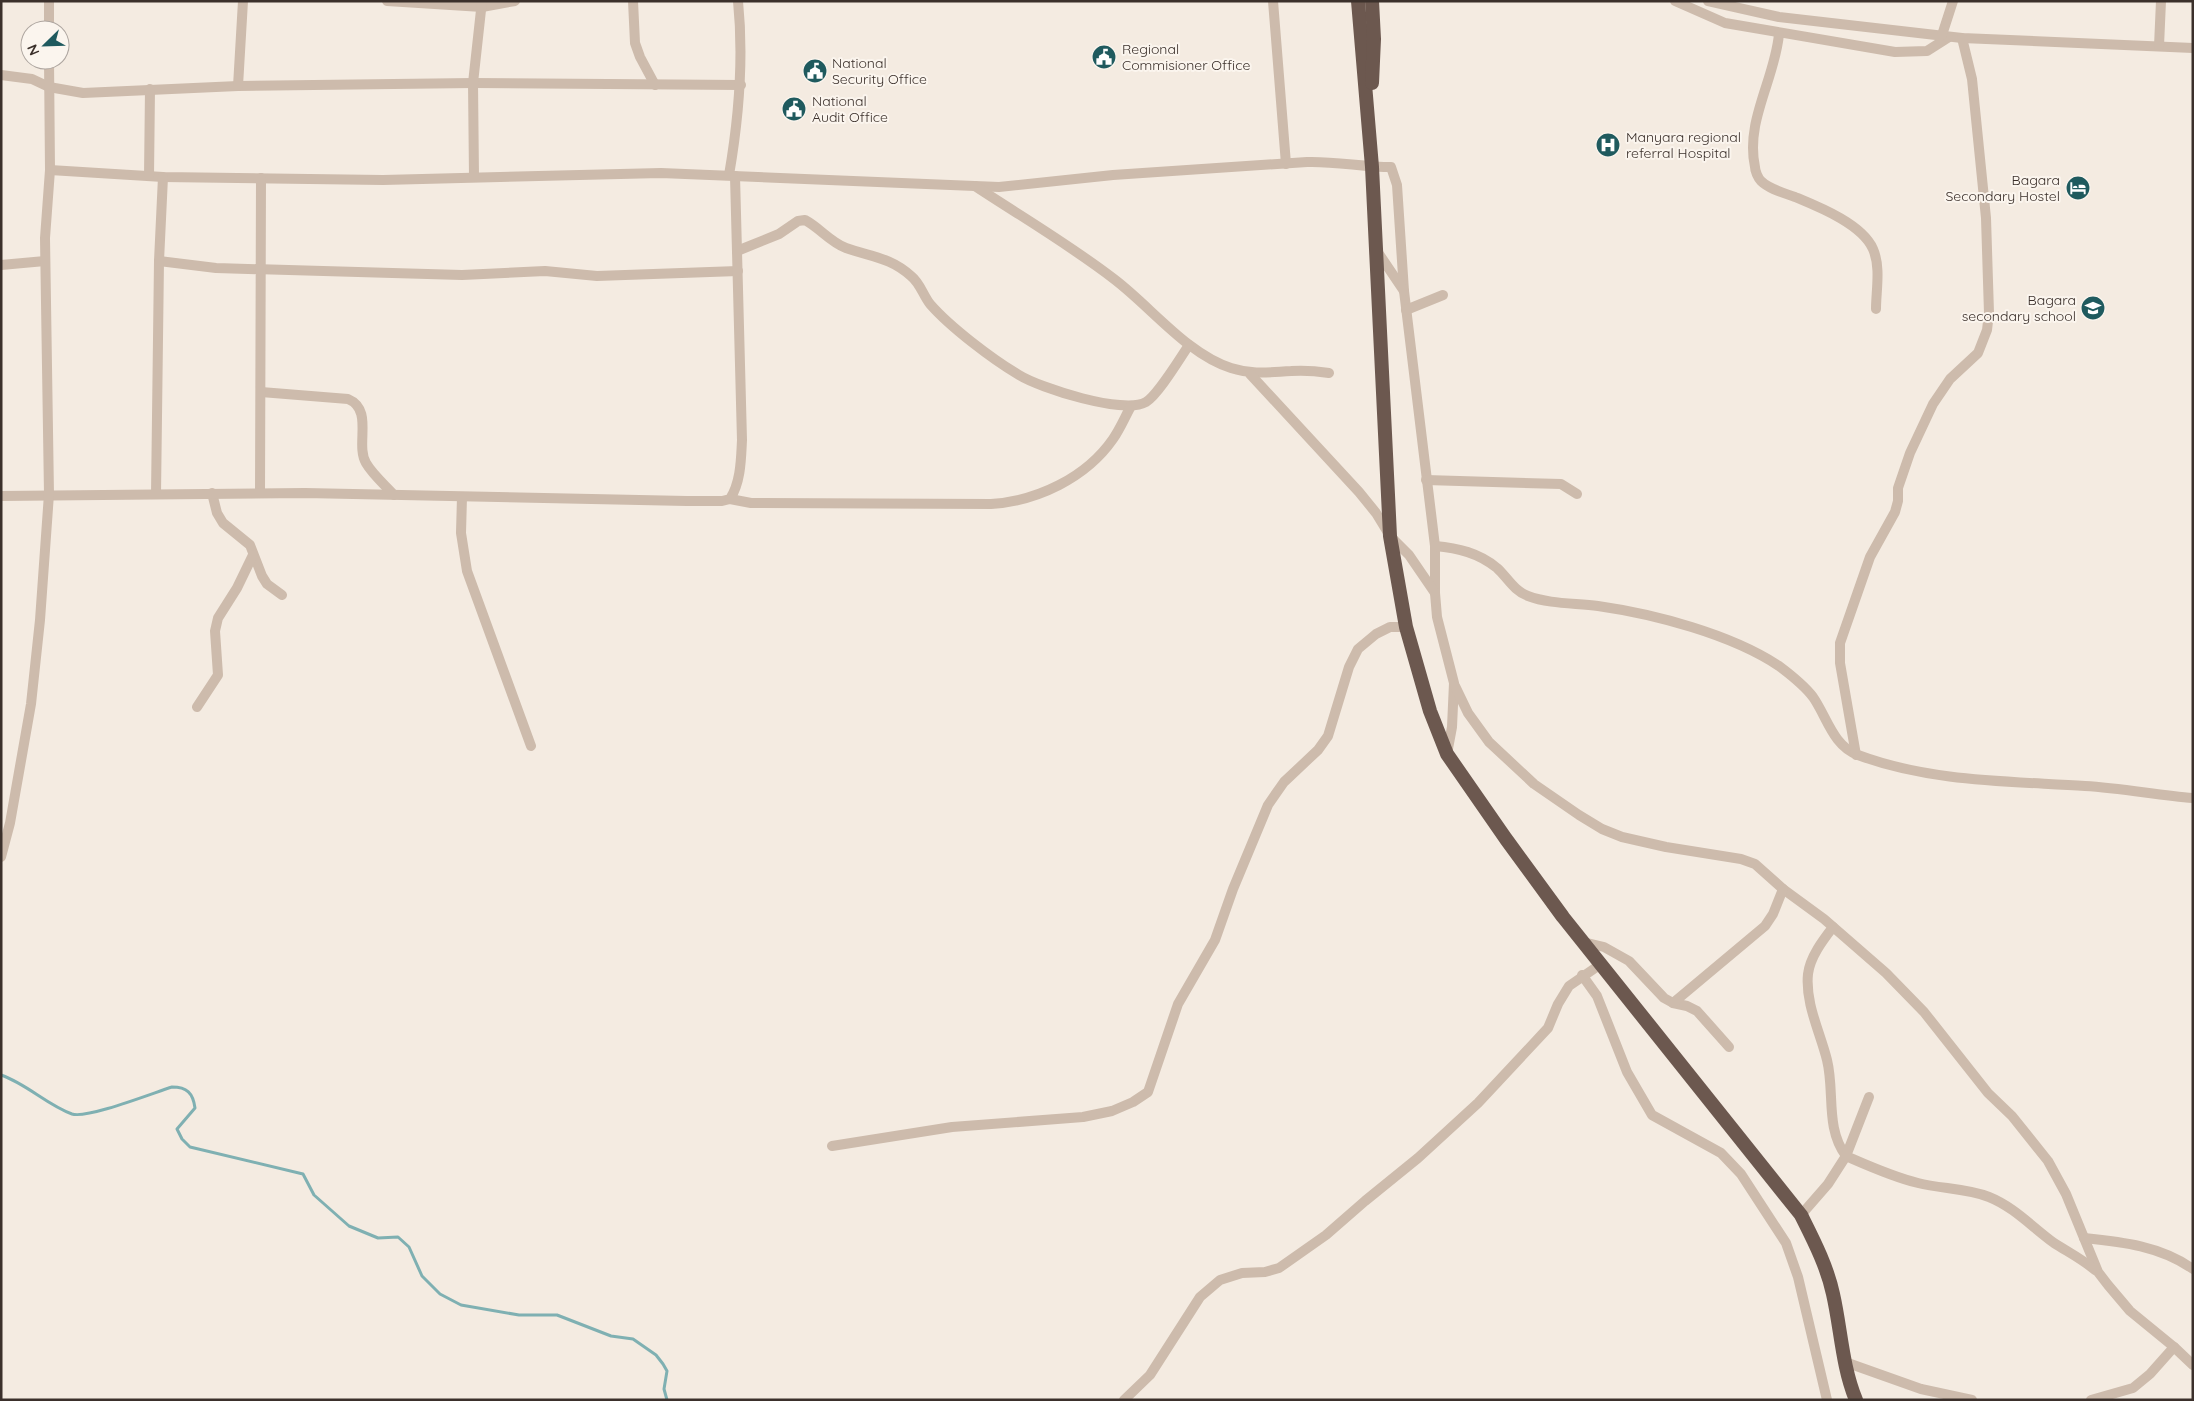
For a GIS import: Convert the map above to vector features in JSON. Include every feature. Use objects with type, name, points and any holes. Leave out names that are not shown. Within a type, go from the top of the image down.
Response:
[{"type":"highway","points":[[1358,1],[1372,167],[1390,536],[1406,627],[1430,711],[1447,754],[1506,839],[1583,942],[1681,1067],[1801,1215],[1825,1266],[1833,1291],[1845,1362],[1856,1400]]},
{"type":"highway","points":[[1369,136],[1374,39],[1372,1]]},
{"type":"street","points":[[49,1],[49,20]]},
{"type":"street","points":[[238,86],[243,1]]},
{"type":"street","points":[[387,1],[482,4],[515,1]]},
{"type":"street","points":[[633,1],[635,43],[640,57],[655,85]]},
{"type":"street","points":[[730,500],[739,475],[742,440],[738,271],[732,175],[741,85],[741,32],[738,1]]},
{"type":"street","points":[[1273,1],[1286,164]]},
{"type":"street","points":[[1675,1],[1725,23],[1779,34],[1912,53],[1927,51],[1946,36],[1953,1]]},
{"type":"street","points":[[1708,1],[1779,17],[1962,38],[2193,48]]},
{"type":"street","points":[[2159,46],[2161,1]]},
{"type":"street","points":[[474,178],[473,83],[482,4]]},
{"type":"street","points":[[1779,34],[1777,54],[1761,99],[1752,145],[1755,169],[1760,180],[1781,192],[1824,209],[1861,233],[1873,248],[1876,259],[1876,310]]},
{"type":"street","points":[[1856,755],[1840,663],[1840,643],[1870,557],[1895,512],[1898,501],[1898,488],[1910,453],[1933,404],[1950,380],[1978,353],[1987,330],[1989,313],[1986,218],[1972,79],[1969,60],[1962,38]]},
{"type":"street","points":[[1,857],[10,823],[31,704],[40,620],[49,494],[45,262],[50,170],[49,70]]},
{"type":"street","points":[[1,75],[32,79],[49,87],[82,93],[238,86],[473,83],[741,85]]},
{"type":"street","points":[[149,176],[150,89]]},
{"type":"street","points":[[50,170],[163,177],[383,180],[661,172],[1022,186],[1112,175],[1326,161],[1372,167],[1391,166],[1395,176],[1406,310],[1435,546],[1435,593],[1440,632],[1454,683],[1468,713],[1489,742],[1534,784],[1579,815],[1602,829],[1622,837],[1675,849],[1741,858],[1755,864],[1886,973],[1924,1012],[1988,1093],[2030,1137],[2048,1161],[2066,1194],[2098,1272]]},
{"type":"street","points":[[156,494],[159,261],[163,177]]},
{"type":"street","points":[[260,178],[260,493]]},
{"type":"street","points":[[974,185],[1095,265],[1133,295],[1189,345],[1229,368],[1250,374],[1289,371],[1329,373]]},
{"type":"street","points":[[737,250],[779,234],[798,221],[805,220],[834,242],[846,248],[880,256],[904,270],[916,282],[930,304],[948,321],[1020,376],[1078,397],[1115,405],[1131,406],[1147,402],[1189,345]]},
{"type":"street","points":[[1376,250],[1404,291]]},
{"type":"street","points":[[159,261],[216,268],[462,275],[545,271],[597,276],[738,271]]},
{"type":"street","points":[[1,265],[45,262]]},
{"type":"street","points":[[1406,310],[1443,295]]},
{"type":"street","points":[[1250,374],[1359,492],[1376,513],[1390,536],[1409,555],[1435,593]]},
{"type":"street","points":[[260,392],[348,399],[354,402],[362,415],[366,463],[394,495]]},
{"type":"street","points":[[1,496],[260,493],[730,500],[751,503],[978,504],[1024,500],[1038,495],[1086,468],[1113,440],[1131,406]]},
{"type":"street","points":[[1426,480],[1561,484],[1577,494]]},
{"type":"street","points":[[212,494],[217,513],[223,523],[243,538],[250,546],[267,584],[282,595]]},
{"type":"street","points":[[462,497],[462,533],[467,571],[531,746]]},
{"type":"street","points":[[1435,546],[1456,548],[1486,560],[1526,595],[1543,600],[1599,606],[1648,615],[1716,635],[1749,649],[1778,666],[1800,683],[1813,697],[1839,742],[1856,755],[1910,769],[1986,781],[2096,787],[2193,798]]},
{"type":"street","points":[[197,707],[218,675],[215,631],[218,618],[237,588],[253,555]]},
{"type":"street","points":[[832,1146],[952,1127],[1082,1117],[1119,1108],[1133,1102],[1148,1092],[1178,1004],[1215,940],[1233,889],[1268,805],[1284,782],[1318,750],[1328,736],[1349,667],[1358,649],[1376,634],[1390,627],[1406,627]]},
{"type":"street","points":[[1447,754],[1452,727],[1454,683]]},
{"type":"street","points":[[1673,1003],[1765,926],[1774,914],[1783,889]]},
{"type":"street","points":[[1833,927],[1811,963],[1808,972],[1808,990],[1827,1062],[1833,1128],[1838,1146],[1846,1156],[1918,1183],[1956,1188],[1987,1196],[2007,1205],[2056,1244],[2080,1257],[2098,1272],[2130,1311],[2193,1365]]},
{"type":"street","points":[[1583,942],[1604,947],[1629,962],[1664,998],[1697,1011],[1728,1047]]},
{"type":"street","points":[[1124,1400],[1150,1375],[1200,1297],[1220,1280],[1242,1273],[1265,1272],[1279,1268],[1326,1236],[1418,1158],[1471,1109],[1548,1028],[1558,1004],[1569,986],[1582,975],[1601,964]]},
{"type":"street","points":[[1582,975],[1597,996],[1627,1072],[1652,1115],[1721,1153],[1742,1174],[1786,1243],[1800,1284],[1827,1400]]},
{"type":"street","points":[[1801,1215],[1828,1184],[1846,1156],[1869,1097]]},
{"type":"street","points":[[2084,1238],[2126,1243],[2148,1248],[2177,1258],[2193,1269]]},
{"type":"street","points":[[2091,1400],[2132,1388],[2156,1368],[2174,1347]]},
{"type":"street","points":[[1845,1362],[1920,1389],[1972,1400]]},
{"type":"waterway","points":[[1,1075],[20,1084],[63,1110],[80,1115],[105,1109],[172,1087],[182,1088],[193,1098],[195,1108],[177,1129],[182,1139],[190,1147],[303,1174],[314,1195],[349,1226],[378,1238],[398,1237],[409,1247],[422,1276],[440,1294],[461,1305],[519,1315],[557,1315],[611,1336],[633,1339],[656,1355],[667,1371],[664,1389],[667,1400]]},
{"type":"place","name":"Regional Commisioner Office","points":[[1104,57]]},
{"type":"place","name":"National Security Office","points":[[815,71]]},
{"type":"place","name":"National Audit Office","points":[[794,109]]},
{"type":"place","name":"Manyara regional referral Hospital","points":[[1608,145]]},
{"type":"place","name":"Bagara Secondary Hostel","points":[[2078,188]]},
{"type":"place","name":"Bagara secondary school","points":[[2093,308]]}]
